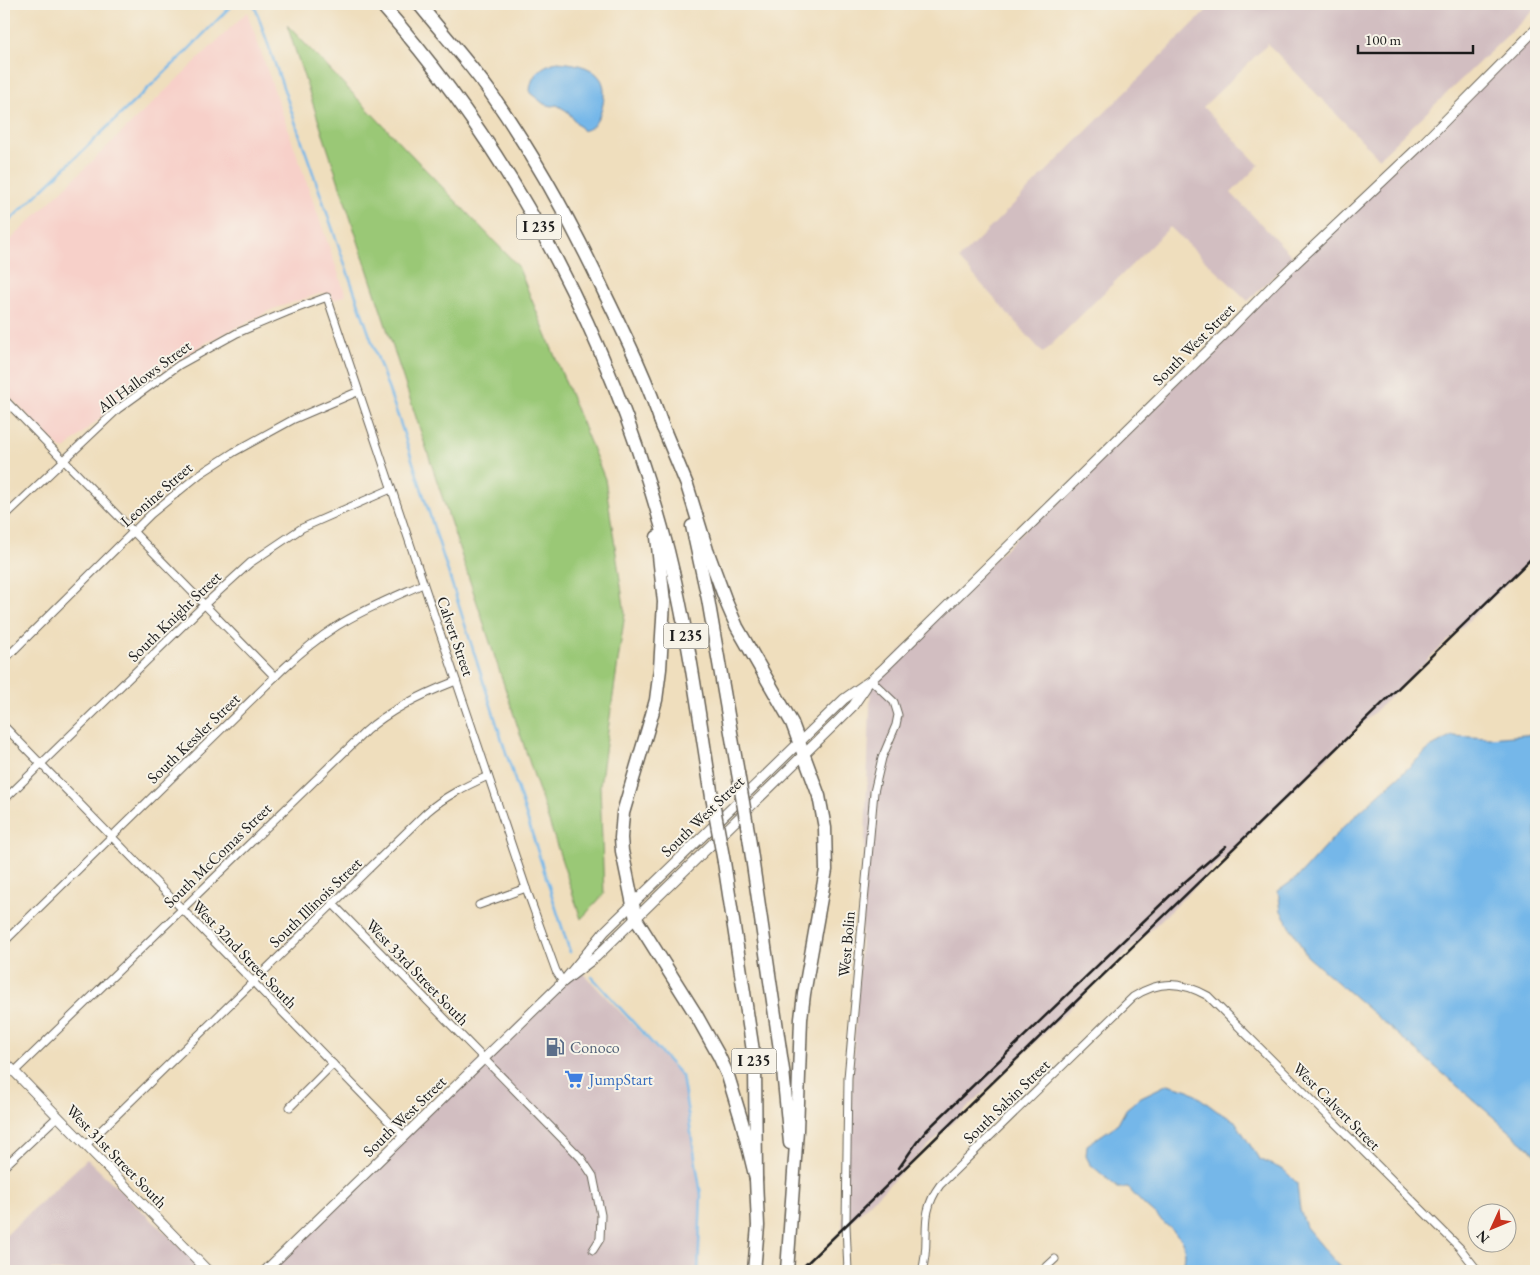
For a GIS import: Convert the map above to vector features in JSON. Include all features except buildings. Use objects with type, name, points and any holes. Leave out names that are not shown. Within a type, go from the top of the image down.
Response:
[{"type":"highway","name":"I 235","points":[[381,4],[440,76],[471,118],[538,224],[577,300],[608,370],[628,420],[647,478],[668,551],[681,610],[724,862],[755,1064],[758,1226],[754,1267]]},
{"type":"highway","name":"I 235","points":[[418,4],[489,91],[544,176],[590,261],[640,368],[660,420],[690,520],[738,773],[784,1070],[793,1178],[787,1271]]},
{"type":"highway","points":[[660,420],[687,485],[707,550],[737,627],[792,723],[800,741],[819,796],[825,828],[826,870],[804,994],[793,1178]]},
{"type":"highway","points":[[647,478],[657,534],[664,602],[663,626],[656,700],[638,767],[623,813],[622,852],[636,919],[695,1013],[719,1056],[734,1093],[756,1179]]},
{"type":"street","name":"South West Street","points":[[265,1271],[563,982],[605,931],[844,699],[871,680],[1007,549],[1282,276],[1423,143],[1536,30]]},
{"type":"street","name":"Calvert Street","points":[[327,297],[526,888],[556,971],[563,982]]},
{"type":"street","name":"All Hallows Street","points":[[4,517],[118,409],[182,364],[237,333],[327,297]]},
{"type":"street","name":"Leonine Street","points":[[4,660],[133,532],[196,477],[225,457],[294,419],[358,392]]},
{"type":"street","points":[[4,399],[275,677]]},
{"type":"street","name":"South Knight Street","points":[[4,800],[204,605],[250,563],[289,536],[312,523],[391,489]]},
{"type":"street","name":"South Kessler Street","points":[[4,942],[306,648],[339,625],[423,584]]},
{"type":"street","name":"South McComas Street","points":[[14,1072],[314,779],[372,725],[430,691],[456,680]]},
{"type":"street","name":"South West Street","points":[[563,982],[596,957],[804,756],[853,706],[871,680]]},
{"type":"street","name":"West Bolin","points":[[848,1271],[846,1225],[848,1078],[874,792],[882,758],[896,725],[898,714],[894,702],[871,680]]},
{"type":"street","name":"West 32nd Street South","points":[[4,726],[404,1137]]},
{"type":"street","name":"South Illinois Street","points":[[86,1145],[332,903],[434,806],[458,790],[488,776]]},
{"type":"street","points":[[479,905],[526,888]]},
{"type":"street","name":"West 33rd Street South","points":[[332,903],[581,1158],[593,1176],[601,1215],[602,1228],[600,1239],[593,1250]]},
{"type":"street","name":"South Sabin Street","points":[[923,1271],[925,1220],[930,1202],[940,1185],[1133,997],[1148,988],[1162,984]]},
{"type":"street","name":"West Calvert Street","points":[[1162,984],[1185,986],[1208,996],[1460,1248],[1478,1271]]},
{"type":"street","name":"West 31st Street South","points":[[4,1061],[208,1271]]},
{"type":"street","points":[[290,1106],[333,1064]]},
{"type":"street","points":[[6,1165],[58,1117]]},
{"type":"street","points":[[1042,1271],[1055,1258]]},
{"type":"shaded area","points":[[1213,4],[1536,4],[1536,8],[1379,158],[1268,44],[1203,107],[1259,165],[1231,193],[1293,257],[1248,301],[1170,227],[1043,353],[959,259]]},
{"type":"shaded area","points":[[247,12],[346,295],[334,300],[330,294],[322,293],[273,309],[206,343],[159,373],[111,408],[65,449],[61,449],[4,391],[4,246]]},
{"type":"shaded area","points":[[1536,29],[1536,555],[842,1230],[862,918],[871,680]]},
{"type":"shaded area","points":[[576,966],[682,1076],[701,1195],[700,1271],[264,1271]]},
{"type":"shaded area","points":[[87,1159],[206,1271],[4,1271],[4,1237]]},
{"type":"green space","points":[[287,25],[518,266],[605,479],[625,613],[600,786],[604,894],[581,919]]},
{"type":"water","points":[[557,62],[586,67],[596,74],[603,83],[604,97],[601,112],[590,128],[583,131],[567,111],[557,105],[544,104],[530,93],[530,87],[537,73],[546,66]]},
{"type":"water","points":[[1536,734],[1536,1154],[1307,956],[1281,911],[1278,891],[1298,877],[1343,827],[1430,748],[1452,736],[1490,738]]},
{"type":"water","points":[[1168,1084],[1189,1090],[1217,1111],[1235,1121],[1259,1159],[1284,1170],[1297,1183],[1300,1210],[1306,1227],[1343,1271],[1183,1271],[1185,1254],[1183,1241],[1128,1188],[1118,1188],[1090,1164],[1086,1156],[1087,1145],[1118,1124],[1126,1109],[1141,1097]]},
{"type":"waterway","points":[[4,226],[185,53],[233,4]]},
{"type":"waterway","points":[[254,4],[401,425],[570,952]]},
{"type":"waterway","points":[[592,977],[682,1076],[701,1195],[698,1271]]},
{"type":"railway","points":[[799,1271],[1536,554]]},
{"type":"railway","points":[[899,1168],[927,1130],[1179,887],[1226,846]]},
{"type":"place","name":"Conoco","points":[[555,1047]]},
{"type":"place","name":"JumpStart","points":[[574,1079]]}]
